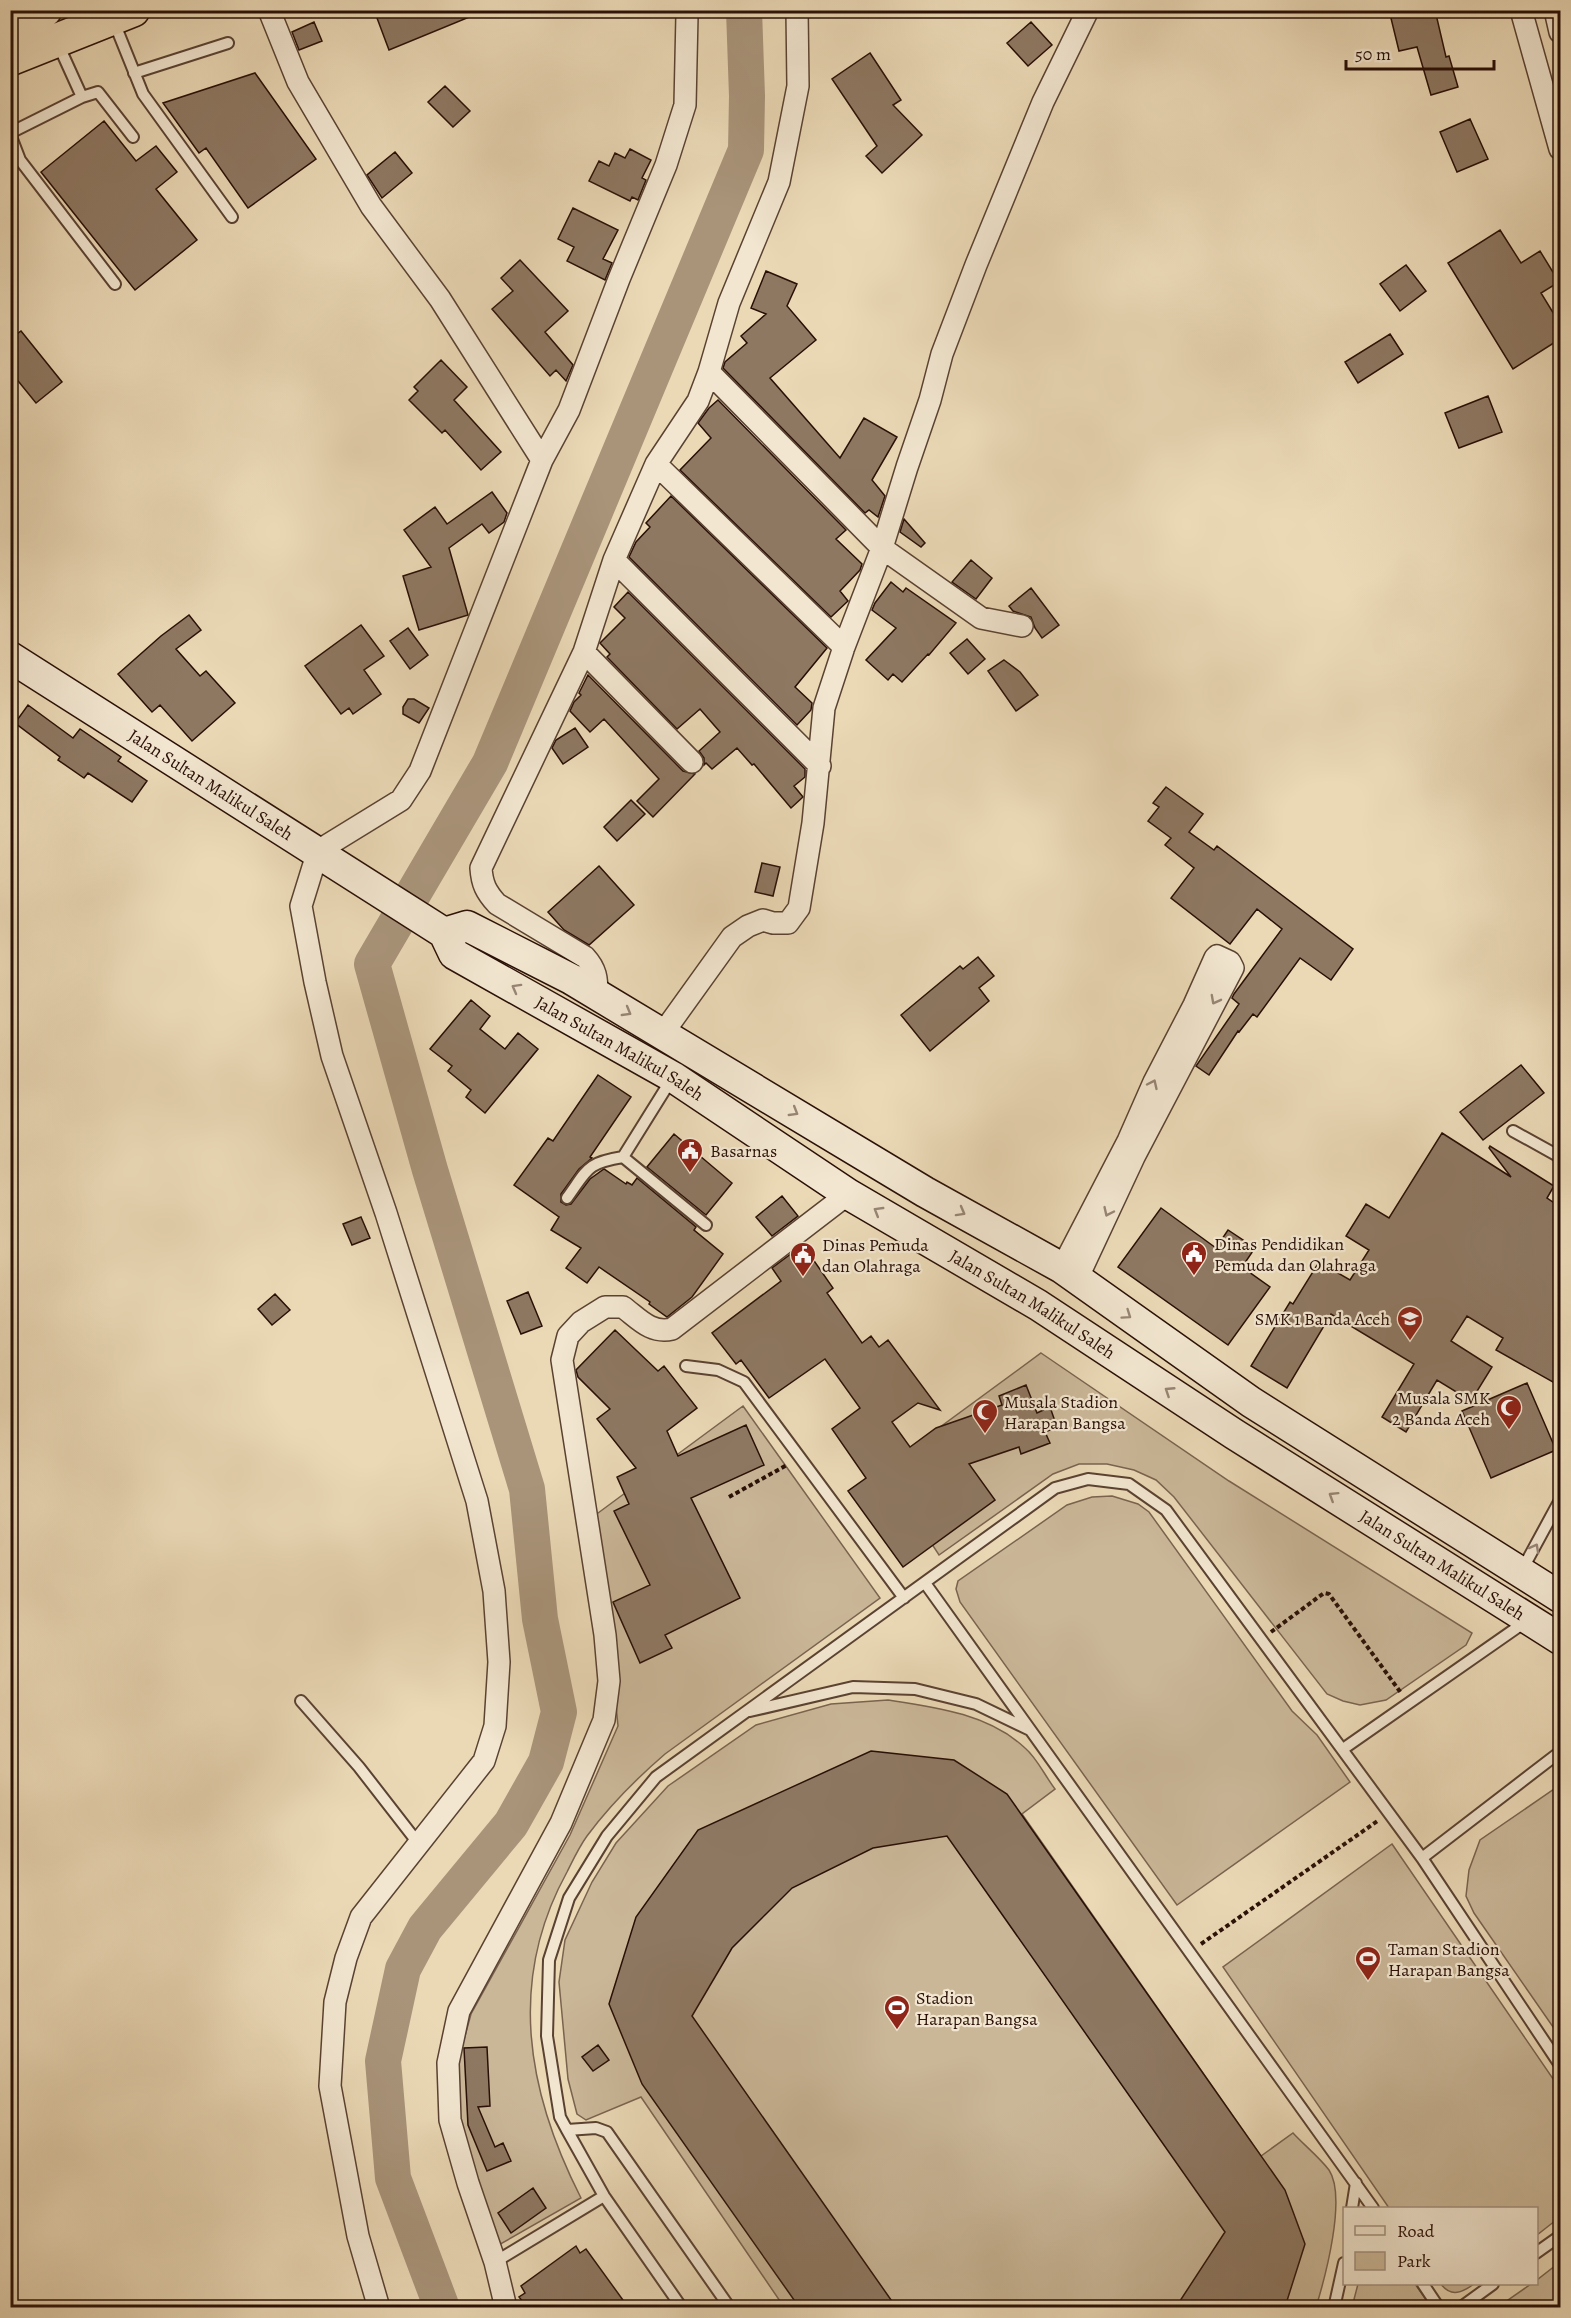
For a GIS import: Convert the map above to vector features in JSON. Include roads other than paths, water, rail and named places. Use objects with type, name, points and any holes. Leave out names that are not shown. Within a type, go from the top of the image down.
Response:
[{"type":"highway","points":[[10,24],[45,10]]},
{"type":"highway","points":[[10,59],[123,15]]},
{"type":"main road","name":"Jalan Sultan Malikul Saleh","points":[[10,657],[438,929],[454,954],[673,1077],[848,1194],[1038,1305],[1234,1434],[1560,1639]]},
{"type":"main road","name":"Jalan Sultan Malikul Saleh","points":[[438,929],[467,926],[597,995],[925,1192],[1069,1274],[1251,1402],[1560,1597]]},
{"type":"main road","points":[[905,1227],[925,1192]]},
{"type":"main road","points":[[1234,1434],[1251,1402]]},
{"type":"street","points":[[269,10],[298,82],[371,206],[440,299],[542,460]]},
{"type":"street","points":[[379,2307],[358,2236],[330,2086],[335,2002],[346,1958],[361,1917],[484,1761],[495,1725],[499,1662],[494,1591],[477,1501],[386,1213],[332,1056],[301,906],[318,851],[401,800],[420,771],[542,460],[569,410],[666,165],[685,105],[686,10]]},
{"type":"street","points":[[597,995],[597,975],[585,957],[497,904],[488,894],[482,882],[481,868],[584,652],[614,560],[656,464],[698,401],[729,303],[779,182],[798,86],[797,10]]},
{"type":"street","points":[[663,1033],[732,938],[748,926],[763,920],[788,923],[799,908],[820,765],[824,708],[844,647],[882,548],[903,476],[930,400],[942,354],[1043,102],[1088,10]]},
{"type":"street","points":[[1521,10],[1560,149]]},
{"type":"street","points":[[1555,10],[1560,32]]},
{"type":"street","points":[[709,372],[882,548],[981,618],[1022,626]]},
{"type":"street","points":[[656,464],[844,647]]},
{"type":"street","points":[[614,560],[820,765]]},
{"type":"street","points":[[584,652],[692,762]]},
{"type":"street","points":[[1217,956],[1230,962],[1233,968],[1134,1157],[1069,1274],[1154,1082],[1194,1005],[1215,958],[1217,956]]},
{"type":"street","points":[[506,2307],[495,2262],[468,2183],[450,2120],[448,2063],[459,2012],[561,1823],[604,1720],[609,1681],[592,1542],[562,1360],[568,1336],[581,1322],[604,1307],[623,1307],[651,1329],[662,1331],[672,1329],[848,1194]]},
{"type":"lane","points":[[123,15],[134,73],[143,94],[232,217]]},
{"type":"lane","points":[[57,41],[82,97]]},
{"type":"lane","points":[[134,73],[228,43]]},
{"type":"lane","points":[[115,284],[20,160],[10,133],[82,97],[98,92],[133,137]]},
{"type":"lane","points":[[567,1198],[587,1169],[600,1161],[623,1157],[673,1077]]},
{"type":"lane","points":[[1513,1131],[1560,1156]]},
{"type":"lane","points":[[623,1157],[706,1225]]},
{"type":"lane","points":[[686,1366],[718,1370],[744,1382],[904,1598]]},
{"type":"lane","points":[[682,2307],[604,2196],[560,2117],[547,2036],[549,1960],[569,1898],[607,1836],[656,1777],[1055,1488],[1088,1479],[1129,1484],[1166,1510],[1422,1858],[1560,2065]]},
{"type":"lane","points":[[1521,1573],[1560,1500]]},
{"type":"lane","points":[[925,1583],[1188,1953],[1372,2207]]},
{"type":"lane","points":[[1343,1749],[1528,1619]]},
{"type":"lane","points":[[746,1712],[853,1687],[915,1689],[976,1704],[1028,1729]]},
{"type":"lane","points":[[301,1701],[359,1767],[418,1843]]},
{"type":"lane","points":[[1422,1858],[1560,1752]]},
{"type":"lane","points":[[567,2130],[596,2128],[607,2132],[730,2307]]},
{"type":"lane","points":[[1352,2207],[1356,2183]]},
{"type":"lane","points":[[495,2262],[604,2196]]},
{"type":"lane","points":[[1538,2252],[1560,2236]]},
{"type":"lane","points":[[1334,2307],[1343,2267]]},
{"type":"lane","points":[[1424,2285],[1440,2307]]},
{"type":"lane","points":[[1460,2307],[1490,2285]]},
{"type":"waterway","points":[[442,2308],[393,2178],[383,2061],[403,1969],[425,1928],[511,1824],[546,1762],[559,1712],[540,1619],[527,1489],[430,1170],[372,964],[490,763],[746,150],[744,10]]},
{"type":"place","name":"Basarnas","points":[[690,1174]]},
{"type":"place","name":"Dinas Pendidikan Pemuda dan Olahraga","points":[[1194,1277]]},
{"type":"place","name":"Dinas Pemuda dan Olahraga","points":[[803,1278]]},
{"type":"place","name":"SMK 1 Banda Aceh","points":[[1410,1342]]},
{"type":"place","name":"Musala SMK 2 Banda Aceh","points":[[1509,1431]]},
{"type":"place","name":"Musala Stadion Harapan Bangsa","points":[[985,1435]]},
{"type":"place","name":"Taman Stadion Harapan Bangsa","points":[[1368,1982]]},
{"type":"place","name":"Stadion Harapan Bangsa","points":[[897,2031]]}]
